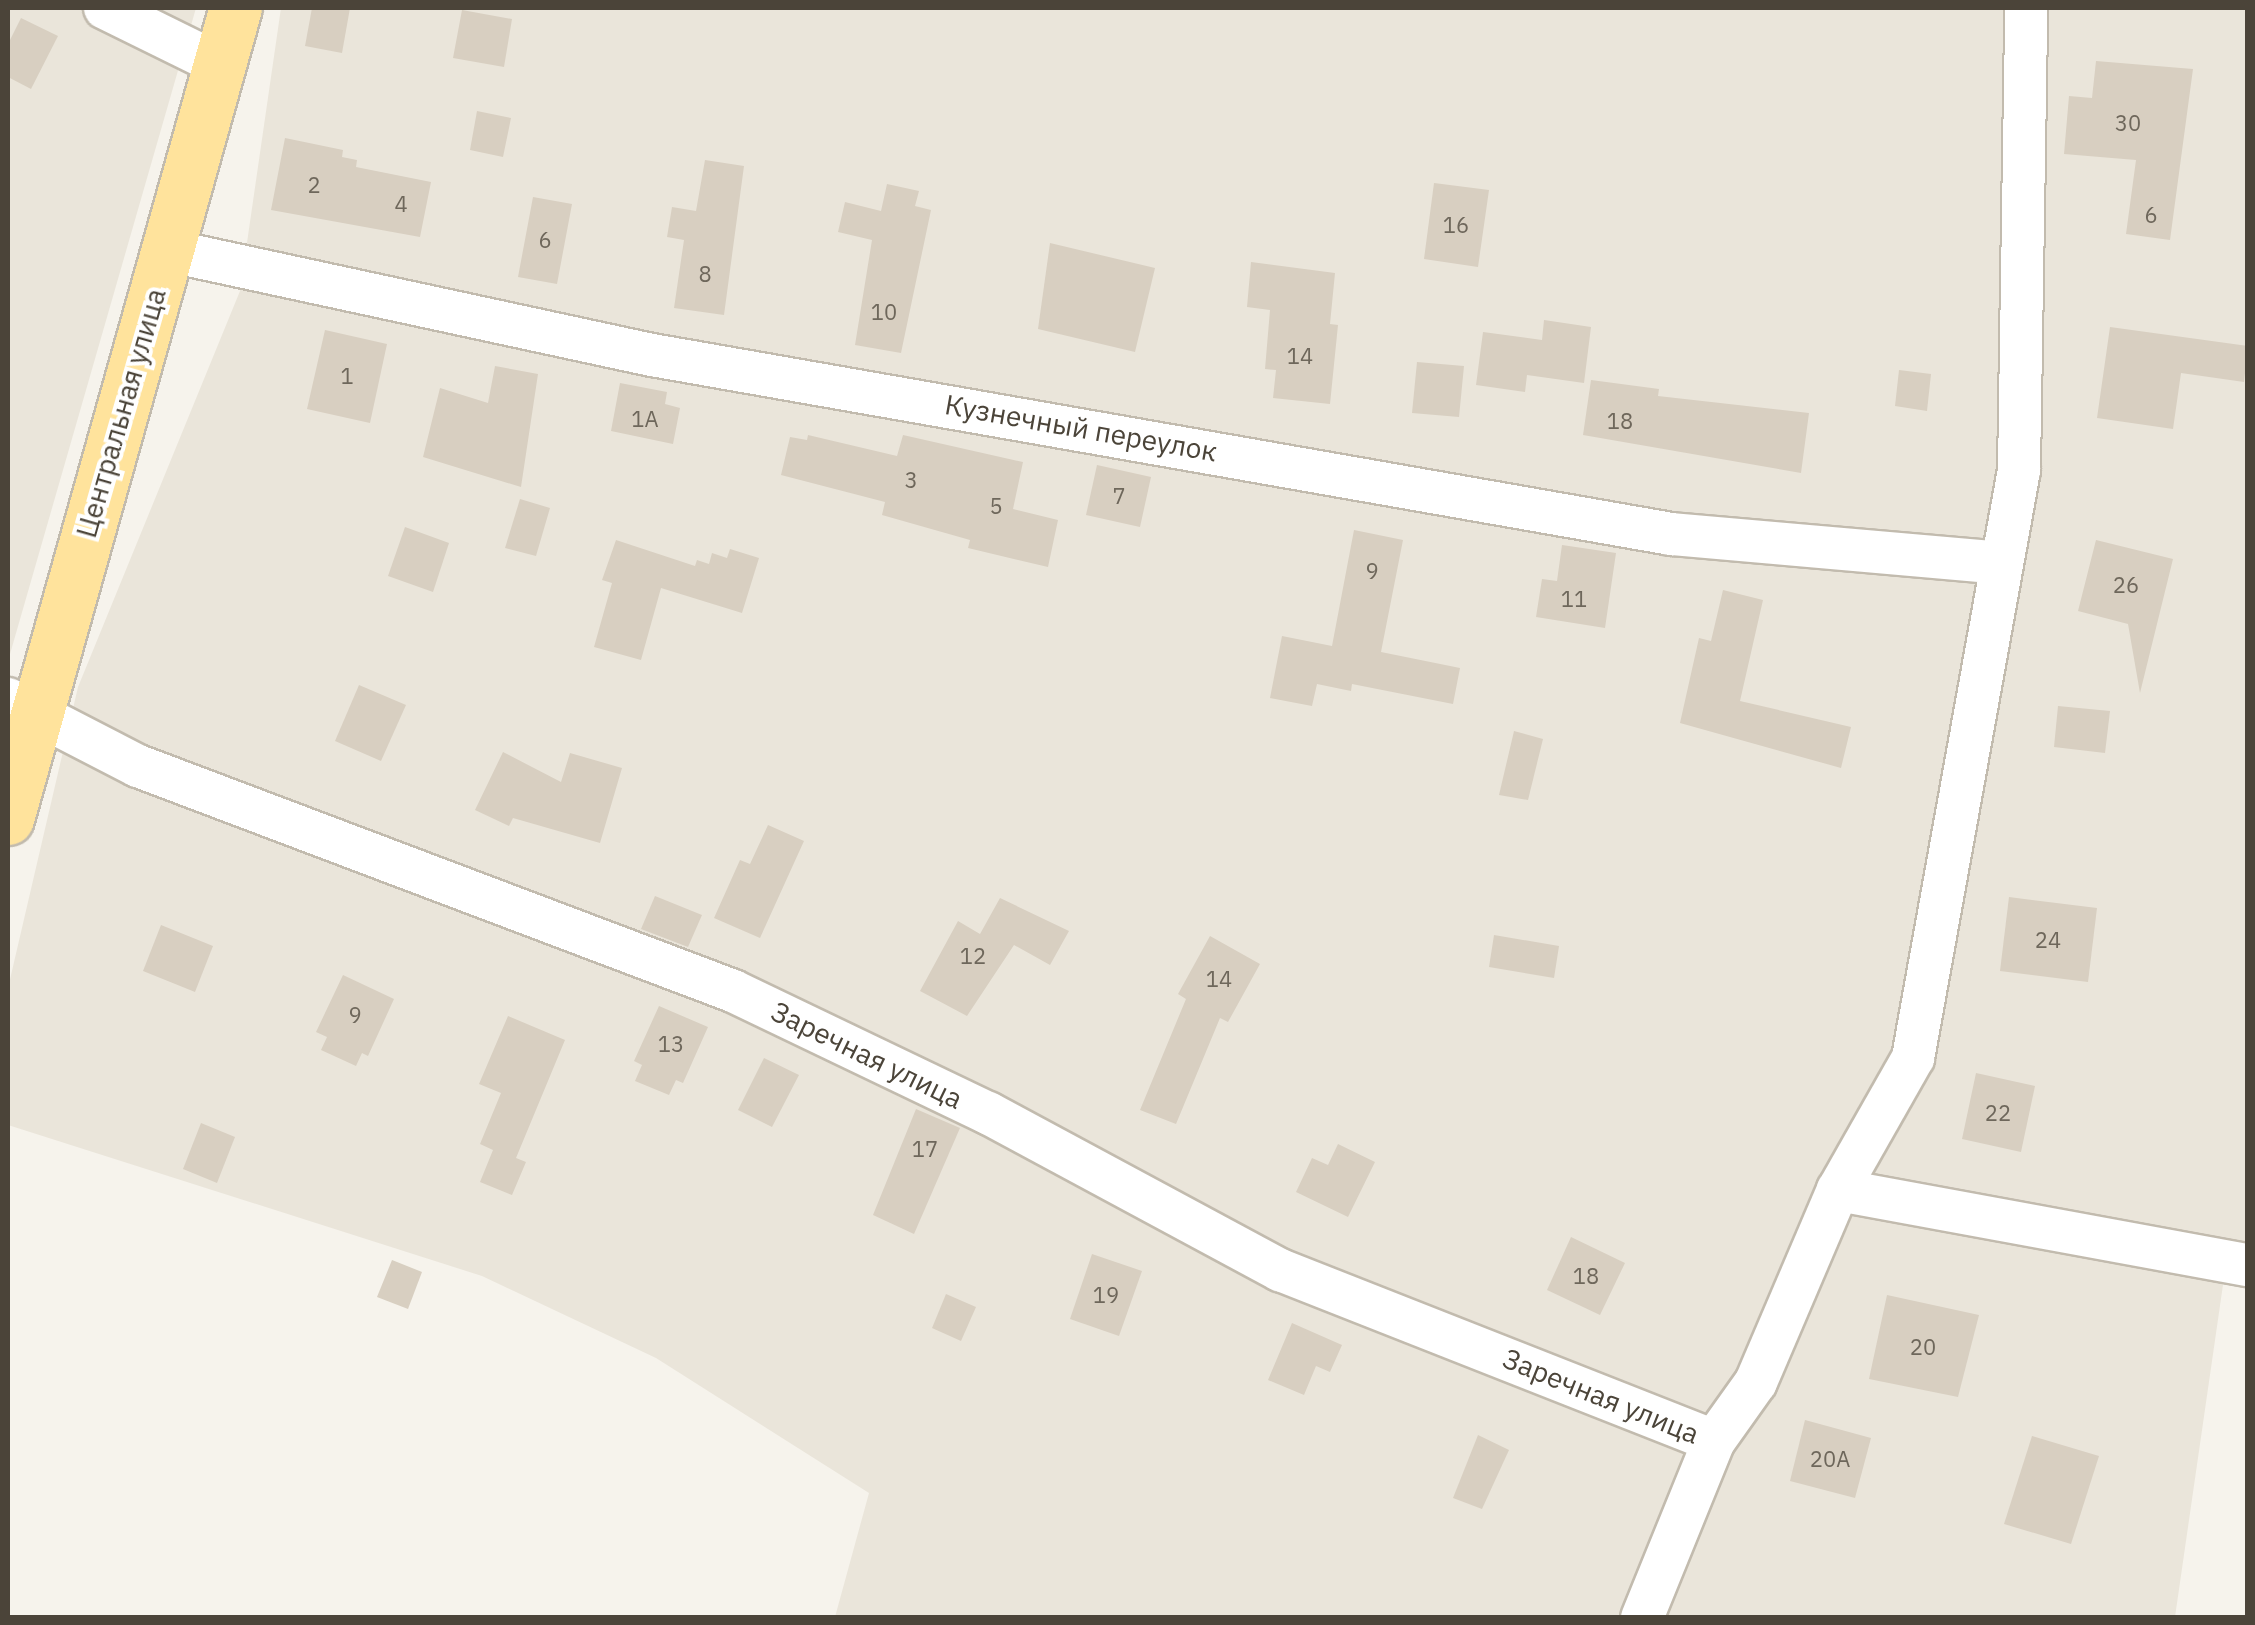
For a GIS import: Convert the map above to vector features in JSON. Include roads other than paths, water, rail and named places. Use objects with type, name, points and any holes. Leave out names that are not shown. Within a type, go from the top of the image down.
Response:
[{"type":"main road","name":"Центральная улица","points":[[8,819],[22,708],[166,250],[236,8]]},
{"type":"street","points":[[106,8],[220,65]]},
{"type":"street","name":"Заречная улица","points":[[22,708],[138,766],[733,991],[988,1113],[1280,1270],[1711,1448],[1756,1382],[1842,1182],[1912,1058],[2019,470],[2026,8]]},
{"type":"street","name":"Кузнечный переулок","points":[[166,250],[652,355],[1671,534],[2002,563]]},
{"type":"street","points":[[1842,1182],[2248,1265]]},
{"type":"street","points":[[1642,1618],[1711,1448]]}]
